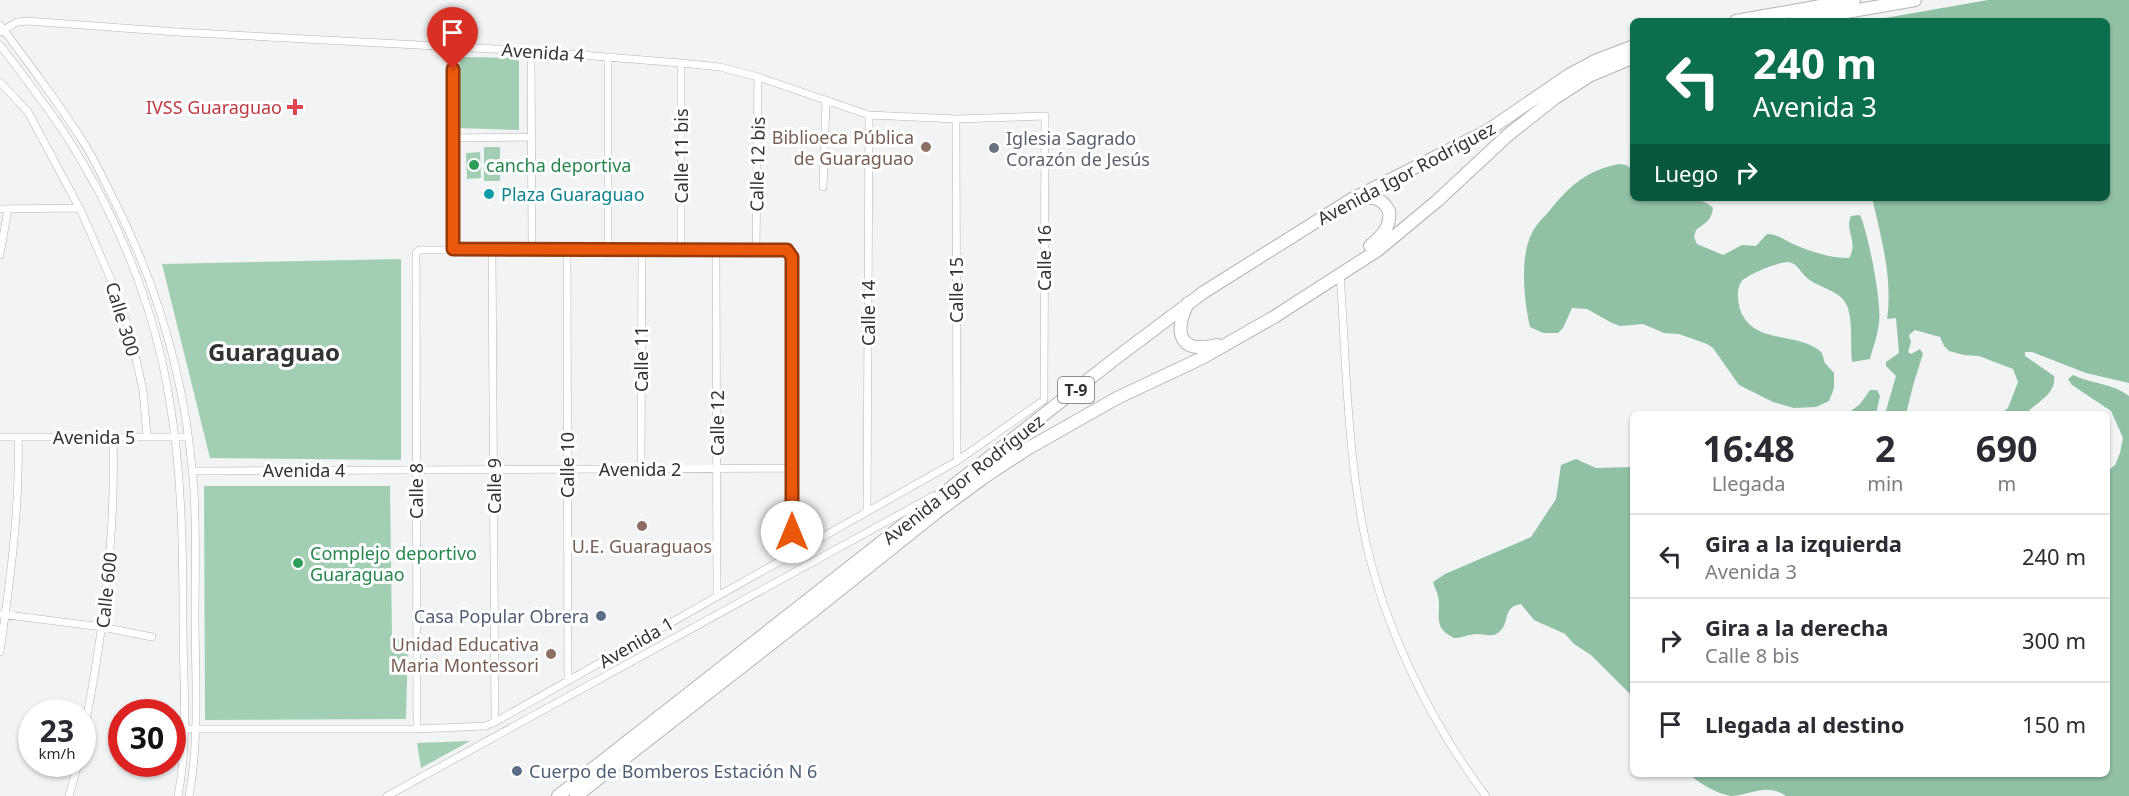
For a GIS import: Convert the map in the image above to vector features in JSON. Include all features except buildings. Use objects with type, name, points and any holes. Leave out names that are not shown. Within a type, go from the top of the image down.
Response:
[{"type":"highway","points":[[1753,18],[1854,0]]},
{"type":"highway","points":[[1812,18],[1915,0]]},
{"type":"highway","name":"Avenida Igor Rodríguez","points":[[558,796],[1189,302],[1352,199],[1487,131],[1569,75],[1597,60],[1630,48]]},
{"type":"highway","name":"Avenida Igor Rodríguez","points":[[576,796],[983,478],[1108,402],[1202,358],[1326,284],[1378,250],[1437,201],[1508,135],[1555,98],[1589,76],[1630,59]]},
{"type":"highway","name":"T-9","points":[[1326,284],[1380,237],[1389,226],[1389,211],[1381,200],[1374,197],[1352,199]]},
{"type":"highway","name":"T-9","points":[[1189,302],[1180,323],[1183,339],[1199,348],[1231,342]]},
{"type":"street","name":"Avenida 4","points":[[1,29],[17,22],[27,21],[177,32],[531,51],[681,63],[720,67],[758,77],[869,115],[956,119],[1045,116]]},
{"type":"street","points":[[1,29],[40,79],[87,148],[130,232],[163,320],[179,386],[192,471],[195,750],[189,796]]},
{"type":"street","points":[[0,45],[68,138],[123,245],[140,286],[161,355],[175,437],[182,531],[183,699]]},
{"type":"street","points":[[453,47],[453,249],[787,250],[792,257],[792,554]]},
{"type":"street","points":[[531,51],[532,249]]},
{"type":"street","points":[[608,57],[608,249]]},
{"type":"street","name":"Calle 11 bis","points":[[681,63],[681,249]]},
{"type":"street","name":"Calle 12 bis","points":[[756,250],[758,77]]},
{"type":"street","name":"Calle 300","points":[[0,82],[28,112],[78,208],[112,282],[130,333],[143,390],[147,437]]},
{"type":"street","points":[[823,187],[826,100]]},
{"type":"street","name":"Calle 14","points":[[867,511],[869,115]]},
{"type":"street","name":"Calle 16","points":[[1044,400],[1045,116]]},
{"type":"street","name":"Calle 15","points":[[956,119],[957,460]]},
{"type":"street","points":[[453,138],[532,137]]},
{"type":"street","points":[[0,255],[4,209],[78,208]]},
{"type":"street","name":"Calle 8","points":[[417,729],[416,253],[423,249],[453,249]]},
{"type":"street","name":"Calle 9","points":[[492,249],[495,722]]},
{"type":"street","name":"Calle 10","points":[[567,249],[568,681]]},
{"type":"street","name":"Calle 11","points":[[641,469],[642,249]]},
{"type":"street","name":"Calle 12","points":[[716,250],[717,596]]},
{"type":"street","points":[[1340,274],[1352,441],[1363,528],[1373,570],[1390,620],[1415,679],[1467,771],[1486,796]]},
{"type":"street","name":"Avenida 1","points":[[186,729],[417,729],[485,726],[957,460],[1044,400]]},
{"type":"street","name":"Avenida 5","points":[[0,437],[188,437]]},
{"type":"street","points":[[0,652],[19,472],[18,437]]},
{"type":"street","name":"Calle 600","points":[[89,699],[102,627],[113,522],[113,437]]},
{"type":"street","name":"Avenida 2","points":[[416,470],[792,468]]},
{"type":"street","name":"Avenida 4","points":[[192,471],[416,470]]},
{"type":"street","points":[[387,796],[959,482]]},
{"type":"street","points":[[3,614],[102,627],[152,637]]},
{"type":"street","points":[[69,796],[74,777]]},
{"type":"street","points":[[178,796],[181,777]]},
{"type":"green space","points":[[1988,0],[2129,0],[2129,383],[2086,373],[2032,352],[2025,352],[2025,356],[2054,376],[2052,388],[2029,411],[2004,411],[2008,408],[2018,382],[2013,369],[1979,356],[1949,351],[1940,337],[1915,330],[1909,335],[1911,342],[1908,352],[1911,354],[1920,349],[1923,354],[1907,411],[1886,411],[1896,376],[1886,366],[1886,362],[1899,353],[1896,318],[1887,319],[1887,273],[1873,201],[2110,201],[2110,18],[1885,18]]},
{"type":"green space","points":[[460,57],[519,58],[519,130],[457,128]]},
{"type":"green space","points":[[484,147],[500,147],[500,181],[484,181]]},
{"type":"green space","name":"cancha deportiva","points":[[480,152],[481,178],[467,179],[466,153]]},
{"type":"green space","points":[[1619,164],[1630,168],[1630,201],[1701,201],[1713,208],[1710,218],[1696,230],[1694,237],[1697,244],[1723,255],[1742,245],[1756,246],[1767,234],[1771,234],[1821,254],[1849,258],[1853,247],[1849,221],[1851,216],[1860,215],[1874,268],[1879,313],[1878,332],[1870,359],[1852,362],[1850,322],[1845,302],[1835,293],[1810,280],[1796,265],[1788,262],[1764,269],[1742,281],[1738,289],[1739,304],[1743,316],[1759,331],[1801,341],[1821,352],[1825,363],[1834,373],[1834,388],[1829,401],[1816,407],[1794,408],[1773,402],[1739,385],[1713,348],[1679,334],[1664,333],[1643,324],[1620,326],[1587,309],[1572,308],[1563,328],[1558,333],[1543,333],[1530,327],[1524,265],[1533,231],[1558,200],[1580,180]]},
{"type":"green space","points":[[401,259],[401,460],[210,458],[162,264]]},
{"type":"green space","points":[[2073,375],[2116,388],[2129,396],[2129,796],[1786,796],[1772,790],[1765,790],[1731,796],[1708,788],[1693,777],[2110,777],[2110,469],[2115,465],[2120,453],[2123,438],[2111,411],[2072,385],[2068,379]]},
{"type":"green space","points":[[1870,390],[1877,390],[1880,396],[1877,411],[1851,411],[1860,404]]},
{"type":"green space","points":[[1576,459],[1596,468],[1630,467],[1630,694],[1591,655],[1574,644],[1565,634],[1534,620],[1521,604],[1510,609],[1501,631],[1494,635],[1474,634],[1454,638],[1447,634],[1440,625],[1438,596],[1433,582],[1445,574],[1531,537],[1556,499],[1561,465]]},
{"type":"green space","name":"Complejo deportivo Guaraguao","points":[[204,486],[390,486],[392,639],[408,640],[406,719],[205,720]]},
{"type":"green space","points":[[470,741],[421,768],[417,743]]},
{"type":"place","name":"IVSS Guaraguao","points":[[295,107]]},
{"type":"place","name":"Biblioeca Pública de Guaraguao","points":[[926,147]]},
{"type":"place","name":"Iglesia Sagrado Corazón de Jesús","points":[[994,148]]},
{"type":"place","name":"cancha deportiva","points":[[474,165]]},
{"type":"place","name":"Plaza Guaraguao","points":[[489,194]]},
{"type":"place","name":"U.E. Guaraguaos","points":[[642,526]]},
{"type":"place","name":"Complejo deportivo Guaraguao","points":[[298,563]]},
{"type":"place","name":"Casa Popular Obrera","points":[[601,616]]},
{"type":"place","name":"Unidad Educativa Maria Montessori","points":[[551,654]]},
{"type":"place","name":"Cuerpo de Bomberos Estación N 6","points":[[517,771]]},
{"type":"district","name":"Guaraguao","points":[[274,351]]},
{"type":"route","points":[[453,69],[453,249],[787,250],[792,257],[792,532]]}]
